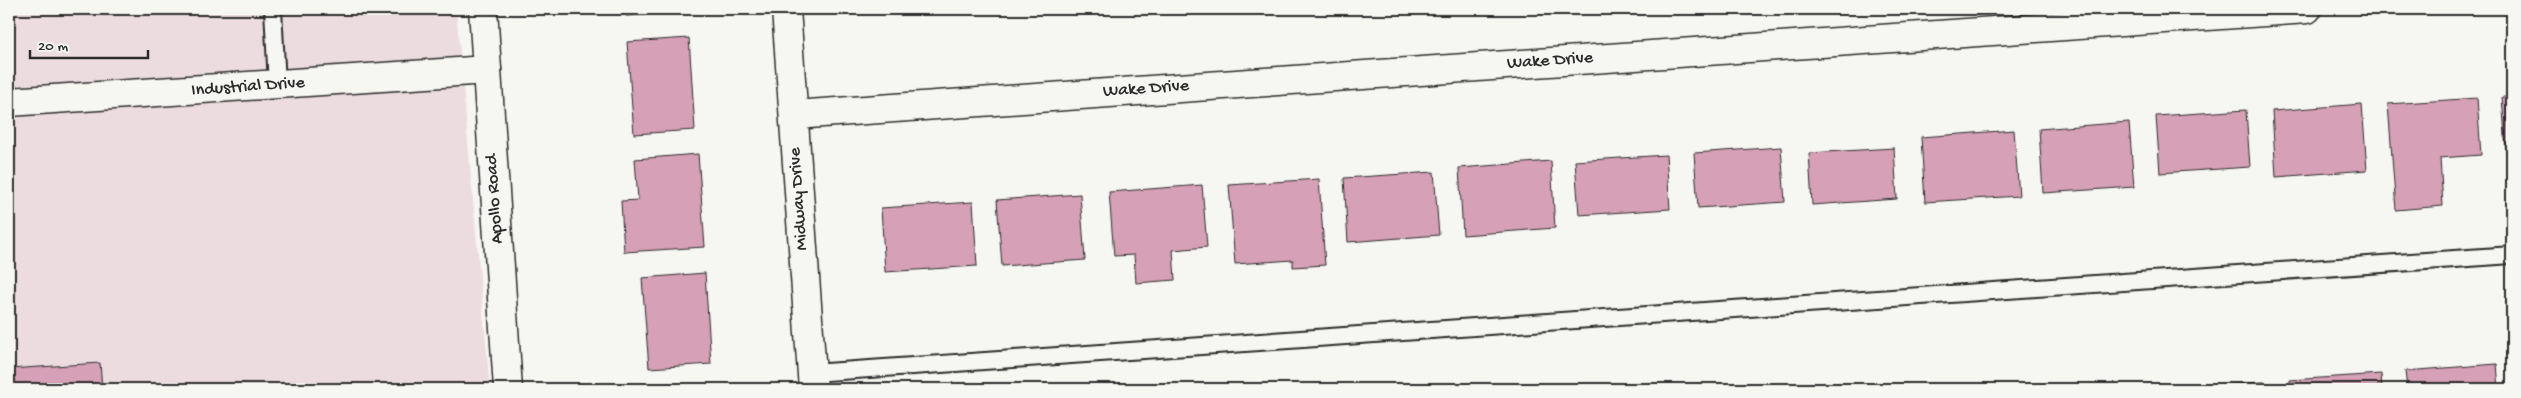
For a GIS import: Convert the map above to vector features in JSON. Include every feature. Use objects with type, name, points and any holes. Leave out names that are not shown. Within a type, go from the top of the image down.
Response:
[{"type":"street","name":"Apollo Road","points":[[483,9],[508,389]]},
{"type":"street","name":"Midway Drive","points":[[786,9],[812,381]]},
{"type":"street","name":"Wake Drive","points":[[794,115],[2307,9]]},
{"type":"street","name":"Industrial Drive","points":[[9,102],[487,70]]},
{"type":"lane","points":[[273,9],[277,85]]},
{"type":"lane","points":[[812,381],[2512,255]]},
{"type":"shaded area","points":[[9,9],[456,9],[490,389],[9,389]]},
{"type":"building","points":[[626,9],[686,9],[686,12],[626,16]]},
{"type":"building","points":[[689,38],[695,130],[634,134],[627,42]]},
{"type":"building","points":[[2502,97],[2512,97],[2512,161],[2507,162]]},
{"type":"building","points":[[2477,98],[2481,155],[2440,158],[2443,206],[2396,210],[2388,104]]},
{"type":"building","points":[[2362,104],[2367,170],[2276,177],[2272,111]]},
{"type":"building","points":[[2246,110],[2250,167],[2160,173],[2156,116]]},
{"type":"building","points":[[2129,122],[2134,187],[2043,193],[2039,129]]},
{"type":"building","points":[[2014,130],[2019,196],[1925,202],[1921,137]]},
{"type":"building","points":[[1781,147],[1785,202],[1698,208],[1694,153]]},
{"type":"building","points":[[1894,148],[1897,199],[1812,205],[1809,153]]},
{"type":"building","points":[[698,154],[705,247],[624,252],[621,201],[638,200],[635,159]]},
{"type":"building","points":[[1666,155],[1670,209],[1579,215],[1575,161]]},
{"type":"building","points":[[1551,161],[1555,228],[1463,235],[1459,168]]},
{"type":"building","points":[[1434,172],[1439,235],[1348,242],[1344,178]]},
{"type":"building","points":[[1319,179],[1325,265],[1293,267],[1293,260],[1235,264],[1229,185]]},
{"type":"building","points":[[1202,185],[1207,247],[1173,250],[1175,280],[1136,283],[1134,255],[1114,256],[1109,192]]},
{"type":"building","points":[[1080,194],[1085,260],[1002,266],[997,200]]},
{"type":"building","points":[[973,202],[977,266],[885,272],[881,208]]},
{"type":"building","points":[[705,273],[711,364],[649,368],[642,278]]},
{"type":"building","points":[[100,363],[102,389],[9,389],[9,369]]},
{"type":"building","points":[[2497,364],[2499,389],[2407,389],[2405,371]]},
{"type":"building","points":[[2381,374],[2382,389],[2291,389],[2290,380]]},
{"type":"building","points":[[2264,382],[2265,389],[2174,389],[2174,388]]}]
